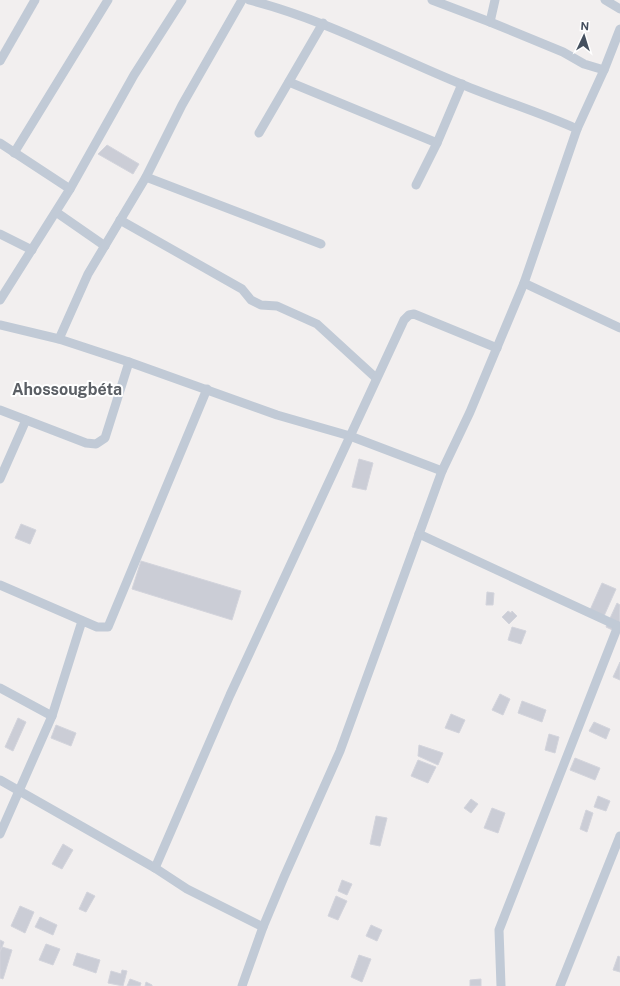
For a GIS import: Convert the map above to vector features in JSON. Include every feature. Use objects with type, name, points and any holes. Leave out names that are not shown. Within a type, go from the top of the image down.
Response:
[{"type":"street","points":[[0,61],[35,0]]},
{"type":"street","points":[[14,153],[108,0]]},
{"type":"street","points":[[0,300],[70,189],[134,75],[182,0]]},
{"type":"street","points":[[59,340],[88,274],[146,177],[182,105],[242,0]]},
{"type":"street","points":[[249,0],[280,4],[462,84],[577,129]]},
{"type":"street","points":[[432,0],[563,52],[584,64],[604,70]]},
{"type":"street","points":[[490,22],[495,0]]},
{"type":"street","points":[[605,0],[620,10]]},
{"type":"street","points":[[259,133],[323,23]]},
{"type":"street","points":[[242,986],[263,927],[340,751],[442,471],[470,412],[524,284],[577,129],[604,70],[620,29]]},
{"type":"street","points":[[289,82],[437,143]]},
{"type":"street","points":[[416,185],[437,143],[462,84]]},
{"type":"street","points":[[0,143],[70,189]]},
{"type":"street","points":[[146,177],[321,244]]},
{"type":"street","points":[[56,212],[105,246]]},
{"type":"street","points":[[120,220],[242,289],[251,300],[261,304],[277,306],[317,324],[376,378]]},
{"type":"street","points":[[0,234],[32,250]]},
{"type":"street","points":[[524,284],[620,328]]},
{"type":"street","points":[[155,868],[230,695],[404,320],[414,314],[497,348]]},
{"type":"street","points":[[0,325],[59,340],[129,362],[208,389],[277,415],[350,436],[442,471]]},
{"type":"street","points":[[0,410],[86,443],[96,444],[105,438],[129,362]]},
{"type":"street","points":[[0,585],[97,627],[108,627],[208,389]]},
{"type":"street","points":[[0,479],[26,420]]},
{"type":"street","points":[[419,534],[619,627],[499,930],[501,986]]},
{"type":"street","points":[[0,834],[20,792],[52,716],[69,667],[82,621]]},
{"type":"street","points":[[0,688],[52,716]]},
{"type":"street","points":[[0,780],[155,868],[187,889],[263,927]]},
{"type":"street","points":[[560,986],[620,836]]},
{"type":"building","points":[[107,145],[139,164],[133,174],[98,154]]},
{"type":"building","points":[[359,459],[373,463],[366,490],[352,487]]},
{"type":"building","points":[[21,524],[36,530],[30,544],[15,538]]},
{"type":"building","points":[[141,561],[241,591],[232,620],[132,589]]},
{"type":"building","points":[[602,583],[616,589],[604,616],[590,610]]},
{"type":"building","points":[[487,592],[494,593],[493,605],[486,605]]},
{"type":"building","points":[[617,603],[620,605],[619,633],[606,627]]},
{"type":"building","points":[[508,611],[511,613],[512,611],[517,616],[509,624],[502,617]]},
{"type":"building","points":[[512,627],[526,631],[521,644],[508,640]]},
{"type":"building","points":[[620,662],[620,680],[613,677]]},
{"type":"building","points":[[500,694],[510,699],[503,715],[492,710]]},
{"type":"building","points":[[522,701],[546,710],[542,722],[518,713]]},
{"type":"building","points":[[451,714],[465,720],[459,733],[445,728]]},
{"type":"building","points":[[18,718],[26,722],[13,751],[5,747]]},
{"type":"building","points":[[594,722],[610,729],[606,739],[589,731]]},
{"type":"building","points":[[56,725],[76,733],[71,746],[51,738]]},
{"type":"building","points":[[549,734],[559,737],[555,753],[545,750]]},
{"type":"building","points":[[419,745],[443,753],[438,765],[418,756]]},
{"type":"building","points":[[575,758],[600,768],[595,780],[570,770]]},
{"type":"building","points":[[418,760],[436,767],[428,783],[411,776]]},
{"type":"building","points":[[598,796],[610,801],[606,811],[594,807]]},
{"type":"building","points":[[471,799],[478,804],[471,813],[464,808]]},
{"type":"building","points":[[492,808],[505,813],[498,833],[484,828]]},
{"type":"building","points":[[586,810],[593,813],[587,832],[580,829]]},
{"type":"building","points":[[376,816],[387,818],[380,846],[370,844]]},
{"type":"building","points":[[63,844],[73,850],[62,869],[52,864]]},
{"type":"building","points":[[342,880],[352,884],[347,895],[338,891]]},
{"type":"building","points":[[87,892],[95,896],[86,912],[79,909]]},
{"type":"building","points":[[336,896],[347,901],[338,920],[328,916]]},
{"type":"building","points":[[20,906],[34,912],[25,933],[11,926]]},
{"type":"building","points":[[40,917],[57,925],[53,935],[35,927]]},
{"type":"building","points":[[371,925],[382,930],[377,941],[366,936]]},
{"type":"building","points":[[0,940],[4,942],[0,952]]},
{"type":"building","points":[[46,944],[60,949],[53,965],[39,960]]},
{"type":"building","points":[[2,947],[12,950],[3,979],[0,978],[0,952]]},
{"type":"building","points":[[77,953],[100,960],[96,973],[73,965]]},
{"type":"building","points":[[359,955],[371,959],[362,982],[351,977]]},
{"type":"building","points":[[618,956],[620,957],[620,972],[613,970]]},
{"type":"building","points":[[122,970],[127,971],[123,986],[108,983],[111,971],[121,974]]},
{"type":"building","points":[[130,979],[141,983],[140,986],[127,986]]},
{"type":"building","points":[[481,979],[481,986],[470,986],[470,980]]},
{"type":"building","points":[[146,982],[152,985],[152,986],[145,986]]},
{"type":"district","name":"Ahossougbéta","points":[[67,389]]}]
